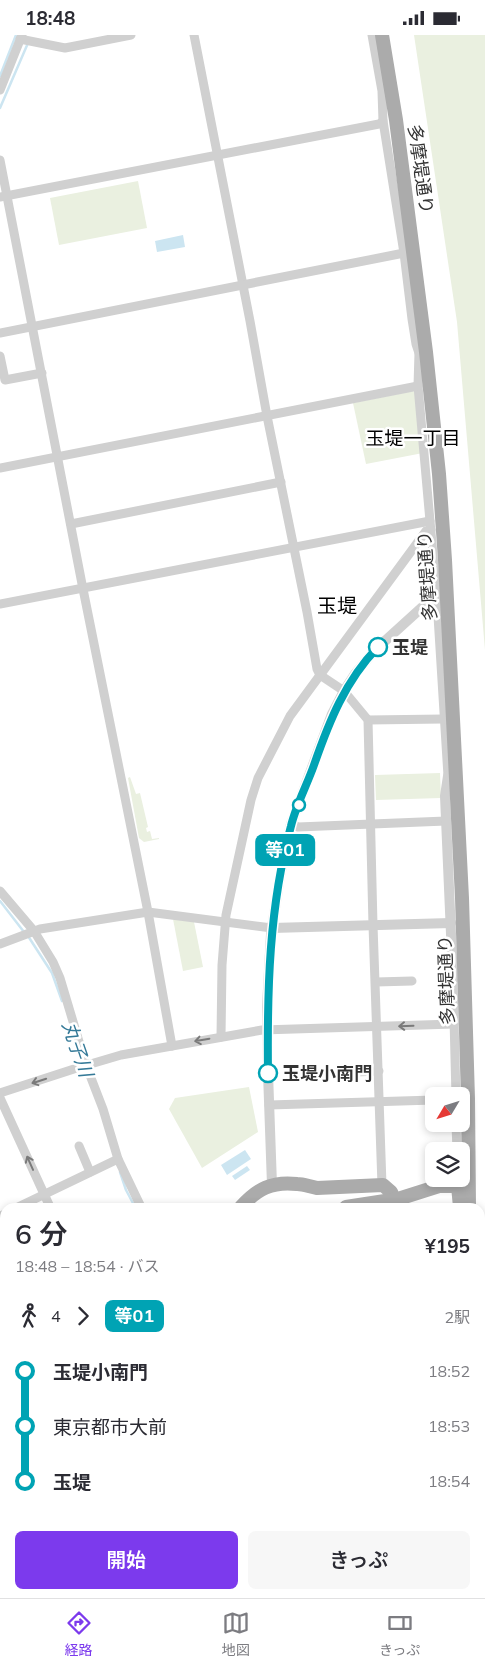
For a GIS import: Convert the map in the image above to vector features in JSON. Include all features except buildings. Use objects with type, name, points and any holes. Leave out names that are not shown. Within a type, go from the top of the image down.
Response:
[{"type":"main road","name":"多摩堤通り","points":[[382,35],[387,91],[439,474],[445,560],[452,776],[466,1013],[469,1203]]},
{"type":"main road","points":[[245,1203],[268,1186],[298,1184],[316,1188],[382,1185],[386,1186],[394,1199]]},
{"type":"main road","points":[[370,1203],[394,1199],[436,1187]]},
{"type":"main road","points":[[458,1187],[460,1203]]},
{"type":"street","points":[[0,90],[24,39],[65,48],[131,35]]},
{"type":"street","points":[[194,35],[317,669],[320,675],[344,691],[368,720],[382,1185]]},
{"type":"street","points":[[372,35],[387,91],[383,121],[404,253],[413,329],[416,344],[423,352],[418,386],[431,525],[443,719],[452,776],[445,796],[456,1087]]},
{"type":"street","points":[[4,197],[379,124],[383,121]]},
{"type":"street","points":[[0,160],[4,197],[33,326],[148,912],[172,1046]]},
{"type":"street","points":[[0,333],[404,253]]},
{"type":"street","points":[[0,356],[5,379],[42,373]]},
{"type":"street","points":[[0,468],[418,386]]},
{"type":"street","points":[[71,524],[282,482]]},
{"type":"street","points":[[0,604],[294,547],[431,525]]},
{"type":"street","points":[[221,1037],[222,965],[226,922],[250,800],[258,778],[290,716],[431,525]]},
{"type":"street","points":[[272,1185],[267,1030],[268,989],[272,927],[291,824],[332,714],[344,691],[361,665],[382,642],[429,601],[436,600]]},
{"type":"street","points":[[368,720],[443,719]]},
{"type":"street","points":[[291,824],[298,827],[446,821]]},
{"type":"street","points":[[0,891],[53,962],[60,978],[83,1066],[103,1109],[115,1160],[139,1203]]},
{"type":"street","points":[[0,944],[40,929],[148,912],[272,927],[451,923]]},
{"type":"street","points":[[376,982],[412,981]]},
{"type":"street","points":[[0,1093],[121,1055],[267,1030],[454,1024]]},
{"type":"street","points":[[308,1074],[379,1071]]},
{"type":"street","points":[[0,1098],[48,1203]]},
{"type":"street","points":[[269,1105],[425,1100]]},
{"type":"street","points":[[79,1146],[90,1172]]},
{"type":"street","points":[[27,1203],[115,1160]]},
{"type":"green space","points":[[414,35],[485,35],[485,650],[457,322]]},
{"type":"green space","points":[[138,181],[147,228],[59,245],[50,198]]},
{"type":"green space","points":[[413,391],[416,393],[423,453],[366,464],[353,403]]},
{"type":"green space","points":[[440,773],[441,798],[376,800],[375,775]]},
{"type":"green space","points":[[130,777],[136,794],[140,793],[148,827],[146,828],[147,832],[150,831],[152,839],[159,839],[144,842],[139,838],[128,778]]},
{"type":"green space","points":[[173,919],[194,922],[203,967],[183,971]]},
{"type":"green space","points":[[249,1087],[258,1132],[202,1168],[169,1109],[175,1098]]},
{"type":"water","points":[[183,235],[185,247],[157,252],[155,241]]},
{"type":"water","points":[[245,1150],[251,1159],[227,1175],[221,1165]]},
{"type":"water","points":[[247,1166],[250,1170],[235,1180],[232,1176]]},
{"type":"waterway","name":"丸子川","points":[[0,76],[16,35]]},
{"type":"waterway","points":[[0,108],[28,43]]},
{"type":"waterway","name":"丸子川","points":[[0,901],[24,932]]},
{"type":"waterway","name":"丸子川","points":[[28,936],[52,973],[62,1001]]},
{"type":"waterway","name":"丸子川","points":[[120,1172],[133,1203]]},
{"type":"bus line","name":"等01","points":[[268,1073],[267,1007],[271,935],[280,876],[291,824],[332,714],[355,673],[378,647]]},
{"type":"place","name":"玉堤","points":[[378,647]]},
{"type":"place","name":"玉堤小南門","points":[[268,1073]]},
{"type":"district","name":"玉堤一丁目","points":[[413,438]]},
{"type":"district","name":"玉堤","points":[[337,605]]}]
